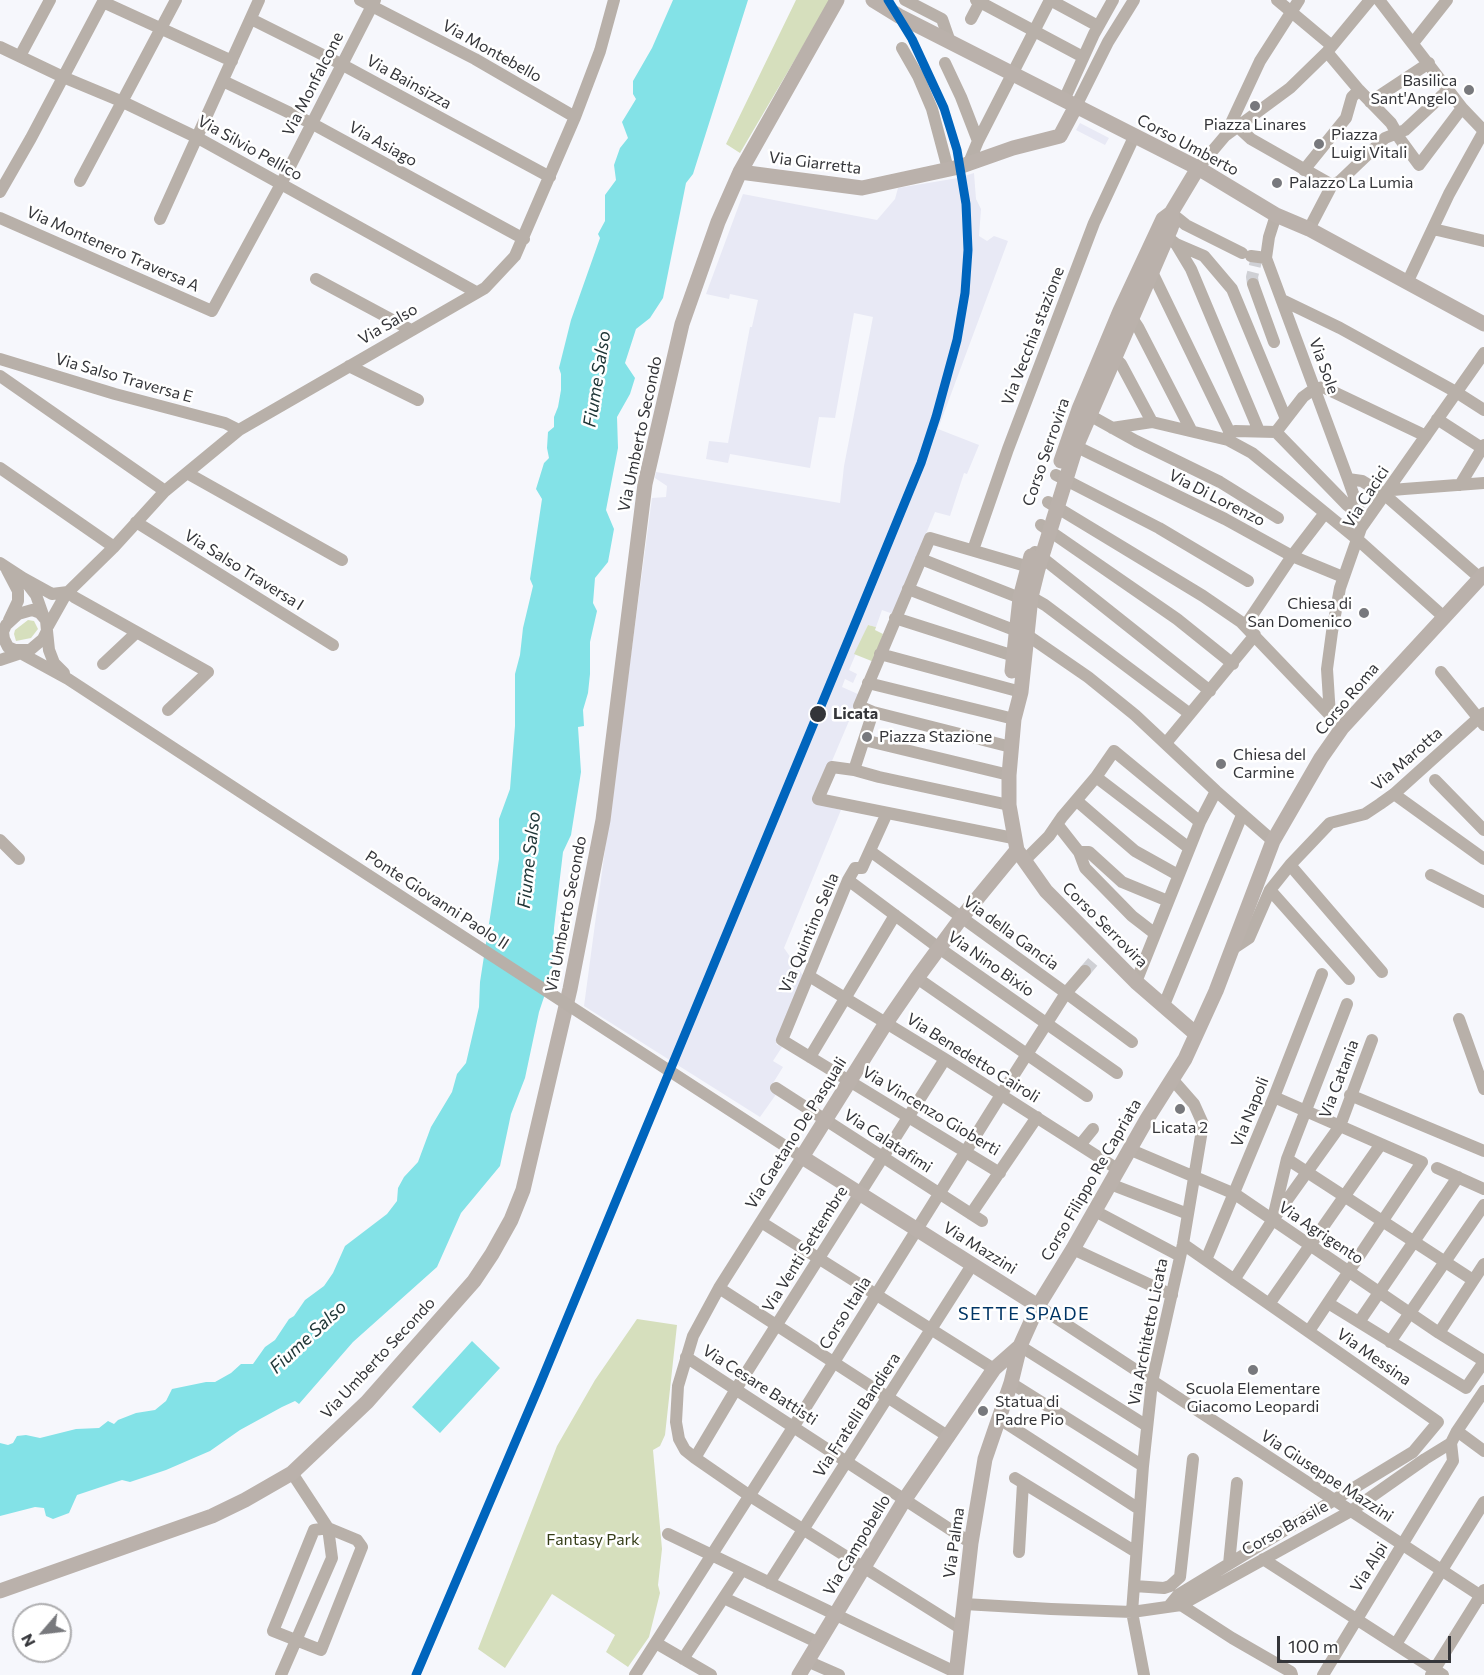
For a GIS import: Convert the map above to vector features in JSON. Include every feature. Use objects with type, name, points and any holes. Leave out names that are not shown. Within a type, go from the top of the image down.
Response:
[{"type":"main road","name":"Via Umberto Secondo","points":[[0,1591],[212,1516],[292,1473],[367,1402],[474,1281],[511,1220],[523,1190],[570,989],[603,820],[645,484],[682,324],[718,222],[740,172],[837,0]]},
{"type":"main road","name":"Corso Umberto","points":[[873,0],[950,42],[1198,168],[1276,215],[1309,229],[1484,324]]},
{"type":"main road","name":"Via Giarretta","points":[[740,172],[862,188],[968,165],[1013,148],[1060,136],[1070,103]]},
{"type":"main road","name":"Corso Serrovira","points":[[1196,1034],[1100,953],[1046,891],[1018,850],[1009,805],[1009,776],[1025,598],[1052,505],[1084,412],[1126,314],[1146,270],[1168,236],[1163,219],[1171,213],[1198,168]]},
{"type":"main road","name":"Corso Roma","points":[[1196,1034],[1216,991],[1273,841],[1321,758],[1342,728],[1482,576]]},
{"type":"main road","name":"Corso Serrovira","points":[[1016,691],[1014,656],[1022,633]]},
{"type":"main road","name":"Via Gaetano De Pasquali","points":[[802,1157],[917,978],[962,917],[1018,850]]},
{"type":"main road","name":"Corso Filippo Re Capriata","points":[[998,1418],[1011,1383],[1020,1346],[1038,1306],[1185,1059],[1196,1034]]},
{"type":"main road","name":"Via Mazzini","points":[[802,1157],[1038,1306]]},
{"type":"main road","name":"Corso Filippo Re Capriata","points":[[949,1437],[994,1369],[1020,1346]]},
{"type":"main road","name":"Via Palma","points":[[956,1674],[970,1542],[985,1459],[998,1418]]},
{"type":"main road","name":"Via Campobello","points":[[799,1675],[905,1499],[949,1437]]},
{"type":"street","points":[[20,56],[50,0]]},
{"type":"street","points":[[80,181],[176,0]]},
{"type":"street","points":[[160,219],[259,0]]},
{"type":"street","name":"Via Montebello","points":[[360,0],[373,3],[575,117]]},
{"type":"street","name":"Via Salso","points":[[67,593],[114,547],[165,491],[239,430],[485,288],[515,256],[575,117],[600,51],[614,0]]},
{"type":"street","points":[[905,0],[942,19],[950,42]]},
{"type":"street","points":[[968,165],[1050,0],[1098,26]]},
{"type":"street","points":[[1070,103],[1083,57],[1113,0]]},
{"type":"street","points":[[1070,103],[1134,0]]},
{"type":"street","points":[[1277,0],[1330,49],[1359,90],[1391,123],[1419,165],[1462,108]]},
{"type":"street","points":[[1198,168],[1225,136],[1263,58],[1299,0]]},
{"type":"street","points":[[1225,136],[1294,84],[1330,49],[1370,0]]},
{"type":"street","points":[[1379,0],[1462,108],[1484,131],[1449,194],[1407,283]]},
{"type":"street","points":[[1413,43],[1447,0]]},
{"type":"street","points":[[0,192],[103,1],[232,61]]},
{"type":"street","points":[[971,20],[979,1],[1083,57]]},
{"type":"street","name":"Via Monfalcone","points":[[212,310],[281,184],[373,3]]},
{"type":"street","name":"Via Bainsizza","points":[[251,19],[342,64],[550,177]]},
{"type":"street","name":"Via Silvio Pellico","points":[[0,48],[198,138],[476,292]]},
{"type":"street","points":[[902,48],[918,76],[932,109],[948,169]]},
{"type":"street","points":[[945,63],[962,97],[978,141]]},
{"type":"street","points":[[1370,102],[1429,63]]},
{"type":"street","name":"Via Asiago","points":[[224,81],[310,123],[524,239]]},
{"type":"street","points":[[1304,170],[1346,118],[1352,97],[1359,90]]},
{"type":"street","points":[[1309,229],[1332,185],[1340,181],[1385,138],[1405,130],[1448,90]]},
{"type":"street","points":[[1238,127],[1251,138],[1332,185]]},
{"type":"street","name":"Via Vecchia stazione","points":[[973,550],[1008,449],[1094,223],[1134,137]]},
{"type":"street","points":[[1171,213],[1186,225],[1255,257],[1269,237],[1276,215]]},
{"type":"street","name":"Via Montenero Traversa A","points":[[0,218],[212,310]]},
{"type":"street","points":[[1433,229],[1484,241]]},
{"type":"street","points":[[1168,236],[1204,256],[1232,289],[1286,418]]},
{"type":"street","points":[[1168,236],[1191,268],[1259,430]]},
{"type":"street","name":"Via Sole","points":[[1255,257],[1282,300],[1348,478],[1360,528]]},
{"type":"street","points":[[1146,270],[1229,437]]},
{"type":"street","points":[[316,279],[411,330]]},
{"type":"street","points":[[1253,284],[1274,342]]},
{"type":"street","points":[[1282,300],[1320,317],[1456,392],[1484,410]]},
{"type":"street","points":[[1126,314],[1191,430]]},
{"type":"street","points":[[1110,353],[1121,364],[1152,422]]},
{"type":"street","name":"Via Cacici","points":[[1330,716],[1328,669],[1332,632],[1343,577],[1360,528],[1484,353]]},
{"type":"street","name":"Via Salso Traversa E","points":[[0,359],[115,394],[225,423],[239,430]]},
{"type":"street","points":[[348,366],[418,400]]},
{"type":"street","points":[[0,376],[165,491]]},
{"type":"street","points":[[1276,432],[1303,397],[1314,389],[1323,387],[1426,436]]},
{"type":"street","points":[[1084,412],[1220,482],[1278,518]]},
{"type":"street","points":[[1437,419],[1483,447],[1460,485]]},
{"type":"street","points":[[1112,428],[1152,422],[1229,437],[1325,513],[1360,528]]},
{"type":"street","points":[[1229,437],[1235,431],[1276,432],[1347,505],[1360,528],[1445,618]]},
{"type":"street","name":"Via Di Lorenzo","points":[[1072,444],[1225,519],[1292,556],[1343,577]]},
{"type":"street","points":[[0,468],[114,547]]},
{"type":"street","points":[[187,473],[342,560]]},
{"type":"street","points":[[1061,477],[1159,528],[1248,581]]},
{"type":"street","points":[[1348,478],[1362,481],[1385,495],[1482,576]]},
{"type":"street","points":[[1385,495],[1393,490],[1484,483]]},
{"type":"street","points":[[1052,505],[1203,596],[1245,626],[1342,728]]},
{"type":"street","points":[[1245,626],[1292,556],[1325,513]]},
{"type":"street","name":"Via Salso Traversa I","points":[[136,522],[333,645]]},
{"type":"street","points":[[1045,528],[1177,619],[1233,664]]},
{"type":"street","points":[[1011,747],[873,712],[859,706],[930,538],[973,550],[1035,561],[1058,568],[1210,691]]},
{"type":"street","points":[[921,559],[1044,605],[1191,714]]},
{"type":"street","points":[[1,564],[52,594],[67,593],[208,672],[168,710]]},
{"type":"street","points":[[0,660],[10,635],[18,601],[18,591],[14,580],[1,564]]},
{"type":"street","points":[[23,578],[36,596],[54,663],[68,679]]},
{"type":"street","points":[[908,589],[1022,633],[1088,677],[1135,715],[1273,841]]},
{"type":"street","points":[[10,635],[42,618],[67,593]]},
{"type":"street","points":[[10,635],[43,639],[42,618],[67,593]]},
{"type":"street","points":[[895,618],[1014,656]]},
{"type":"street","points":[[103,664],[136,633]]},
{"type":"street","name":"Ponte Giovanni Paolo II","points":[[10,635],[47,669],[68,679],[788,1148]]},
{"type":"street","points":[[1166,743],[1255,635]]},
{"type":"street","points":[[880,654],[1016,691]]},
{"type":"street","points":[[1441,672],[1482,719]]},
{"type":"street","points":[[868,683],[1014,719]]},
{"type":"street","points":[[854,770],[873,712]]},
{"type":"street","name":"Via Marotta","points":[[1231,950],[1249,938],[1270,890],[1330,823],[1365,814],[1394,794],[1482,719]]},
{"type":"street","points":[[864,740],[1009,776]]},
{"type":"street","points":[[1009,805],[854,770],[831,767],[818,799],[887,813],[1018,850],[1049,836],[1114,751],[1200,822]]},
{"type":"street","points":[[1096,777],[1189,848]]},
{"type":"street","points":[[1435,780],[1484,830]]},
{"type":"street","points":[[1136,982],[1189,848],[1216,791]]},
{"type":"street","points":[[1394,794],[1484,859]]},
{"type":"street","points":[[1077,801],[1135,851],[1178,875]]},
{"type":"street","name":"Via Quintino Sella","points":[[782,1040],[848,880],[855,868],[862,868],[887,813]]},
{"type":"street","points":[[1164,1005],[1242,815]]},
{"type":"street","points":[[1057,824],[1079,852],[1085,868],[1132,916],[1154,933]]},
{"type":"street","points":[[0,840],[19,859]]},
{"type":"street","name":"Via della Gancia","points":[[870,851],[1132,1042]]},
{"type":"street","points":[[1079,852],[1089,852],[1122,882],[1168,901]]},
{"type":"street","points":[[1290,865],[1382,972]]},
{"type":"street","points":[[1431,875],[1484,902]]},
{"type":"street","name":"Via Nino Bixio","points":[[848,880],[939,948],[1117,1073]]},
{"type":"street","points":[[1270,890],[1349,979]]},
{"type":"street","points":[[810,1057],[895,915]]},
{"type":"street","name":"Corso Italia","points":[[635,1675],[877,1295],[1026,1055],[1066,993],[1085,970]]},
{"type":"street","name":"Via Napoli","points":[[1206,1260],[1235,1194],[1322,974]]},
{"type":"street","name":"Via Benedetto Cairoli","points":[[809,976],[846,997],[1119,1170]]},
{"type":"street","points":[[917,978],[1087,1096]]},
{"type":"street","points":[[1272,1221],[1287,1159],[1347,1004]]},
{"type":"street","points":[[1459,1019],[1484,1089]]},
{"type":"street","name":"Via Vincenzo Gioberti","points":[[782,1040],[1000,1173]]},
{"type":"street","name":"Via Catania","points":[[1234,1280],[1272,1221],[1340,1126],[1372,1040]]},
{"type":"street","name":"Via Venti Settembre","points":[[694,1458],[945,1059]]},
{"type":"street","name":"Via Architetto Licata","points":[[1144,1675],[1132,1612],[1147,1426],[1152,1382],[1181,1250],[1203,1124],[1194,1104],[1172,1079]]},
{"type":"street","name":"Via Calatafimi","points":[[776,1088],[982,1221]]},
{"type":"street","points":[[1350,1095],[1484,1150]]},
{"type":"street","points":[[1274,1097],[1422,1162],[1309,1331]]},
{"type":"street","points":[[971,1214],[1036,1117]]},
{"type":"street","points":[[1080,1145],[1093,1129]]},
{"type":"street","points":[[1269,1304],[1381,1144]]},
{"type":"street","name":"Via Mazzini","points":[[788,1148],[802,1157]]},
{"type":"street","name":"Via Agrigento","points":[[1131,1150],[1235,1194],[1272,1221],[1484,1361]]},
{"type":"street","name":"Via Gaetano De Pasquali","points":[[694,1458],[682,1444],[676,1422],[678,1386],[693,1335],[719,1287],[802,1157]]},
{"type":"street","points":[[1287,1159],[1473,1280]]},
{"type":"street","points":[[1437,1168],[1484,1189]]},
{"type":"street","points":[[1359,1322],[1458,1177]]},
{"type":"street","points":[[1110,1184],[1188,1214]]},
{"type":"street","points":[[1390,1342],[1484,1205]]},
{"type":"street","name":"Via Messina","points":[[1095,1211],[1206,1260],[1438,1422],[1413,1452],[1334,1500]]},
{"type":"street","points":[[761,1222],[994,1369]]},
{"type":"street","points":[[1073,1249],[1172,1295]]},
{"type":"street","points":[[1439,1333],[1484,1264]]},
{"type":"street","name":"Via Fratelli Bandiera","points":[[769,1582],[972,1265]]},
{"type":"street","points":[[719,1287],[949,1437]]},
{"type":"street","points":[[1328,1303],[1466,1388],[1484,1361]]},
{"type":"street","name":"Via Mazzini","points":[[1038,1306],[1152,1382]]},
{"type":"street","points":[[1020,1346],[1147,1426]]},
{"type":"street","name":"Via Cesare Battisti","points":[[686,1357],[970,1542]]},
{"type":"street","name":"Via Giuseppe Mazzini","points":[[1152,1382],[1442,1570],[1483,1594]]},
{"type":"street","points":[[1011,1383],[1143,1466]]},
{"type":"street","name":"Corso Brasile","points":[[964,1604],[1132,1612],[1175,1606],[1351,1511],[1454,1437],[1484,1391]]},
{"type":"street","points":[[998,1418],[1139,1509]]},
{"type":"street","points":[[1454,1437],[1484,1450]]},
{"type":"street","name":"Via Alpi","points":[[1323,1675],[1453,1461],[1454,1437]]},
{"type":"street","points":[[694,1458],[803,1530],[960,1628]]},
{"type":"street","points":[[1134,1586],[1164,1588],[1177,1581],[1182,1571],[1193,1459]]},
{"type":"street","points":[[281,1675],[332,1557],[328,1528],[292,1473]]},
{"type":"street","points":[[1018,1552],[1019,1481],[1136,1552]]},
{"type":"street","points":[[1229,1564],[1237,1483]]},
{"type":"street","name":"Corso Brasile","points":[[1175,1606],[1178,1595],[1334,1500]]},
{"type":"street","points":[[1396,1644],[1484,1502]]},
{"type":"street","points":[[328,1528],[357,1540],[362,1547],[321,1650],[296,1640],[273,1630],[314,1530],[328,1528]]},
{"type":"street","points":[[668,1534],[956,1674]]},
{"type":"street","points":[[1263,1558],[1396,1644],[1436,1673],[1483,1594]]},
{"type":"street","points":[[683,1659],[742,1570]]},
{"type":"street","points":[[724,1598],[819,1643]]},
{"type":"street","points":[[1175,1606],[1291,1672],[1292,1675]]},
{"type":"street","points":[[656,1642],[711,1675]]},
{"type":"street","points":[[807,1661],[839,1675]]},
{"type":"shaded area","points":[[1080,123],[1109,138],[1105,145],[1076,130]]},
{"type":"shaded area","points":[[974,173],[976,199],[981,209],[979,236],[987,241],[994,236],[1008,241],[938,429],[979,445],[967,474],[964,473],[950,516],[935,512],[893,614],[882,610],[876,627],[868,625],[849,670],[857,674],[853,683],[845,679],[842,687],[860,695],[815,801],[841,810],[784,948],[804,977],[776,1044],[782,1047],[773,1061],[783,1067],[770,1088],[777,1093],[760,1117],[584,1006],[652,498],[666,497],[667,486],[655,478],[656,472],[840,503],[844,466],[873,317],[854,313],[835,418],[819,417],[810,468],[730,454],[728,463],[706,459],[709,441],[728,443],[750,327],[752,327],[758,300],[730,294],[729,299],[706,294],[743,194],[877,220],[895,199],[898,188],[958,178]]},
{"type":"green space","points":[[796,0],[830,0],[740,153],[726,144]]},
{"type":"green space","points":[[28,620],[34,621],[38,629],[31,638],[16,641],[15,630]]},
{"type":"green space","points":[[868,625],[876,627],[875,630],[883,634],[874,662],[854,654]]},
{"type":"green space","name":"Fantasy Park","points":[[637,1319],[677,1325],[665,1435],[660,1446],[653,1450],[662,1549],[658,1585],[660,1593],[649,1637],[628,1667],[606,1652],[615,1635],[552,1594],[505,1668],[478,1649],[557,1446],[595,1380]]},
{"type":"water","name":"Fiume Salso","points":[[673,0],[748,0],[693,174],[686,183],[663,298],[650,318],[636,329],[625,363],[635,378],[630,394],[617,417],[618,448],[606,510],[614,529],[608,562],[595,578],[593,603],[597,611],[590,642],[588,693],[583,710],[584,726],[578,727],[581,772],[571,835],[563,852],[554,928],[552,973],[539,1012],[525,1078],[511,1114],[500,1166],[461,1213],[437,1267],[353,1342],[299,1404],[295,1401],[282,1407],[240,1430],[210,1451],[166,1470],[130,1482],[122,1480],[77,1495],[69,1513],[53,1519],[46,1516],[44,1508],[35,1507],[0,1516],[0,1443],[8,1445],[13,1443],[17,1436],[40,1438],[76,1429],[99,1428],[108,1421],[114,1424],[136,1413],[155,1410],[166,1401],[172,1389],[215,1382],[241,1364],[253,1364],[265,1347],[275,1340],[305,1300],[324,1286],[333,1273],[345,1246],[387,1214],[397,1201],[398,1188],[404,1177],[418,1162],[431,1127],[452,1092],[457,1074],[466,1063],[479,1007],[480,982],[499,859],[499,819],[510,789],[515,726],[515,674],[533,586],[530,579],[542,499],[536,489],[544,463],[549,458],[548,432],[554,427],[554,417],[561,390],[559,368],[571,320],[600,238],[598,234],[605,221],[605,195],[616,180],[614,165],[620,148],[628,138],[622,122],[636,99],[633,94],[633,81],[652,48]]},
{"type":"water","points":[[472,1341],[500,1368],[440,1433],[412,1407]]},
{"type":"tunnel","points":[[1253,284],[1252,277],[1256,261]]},
{"type":"tunnel","points":[[1085,971],[1096,958]]},
{"type":"transit line","points":[[416,1675],[540,1384],[857,619],[921,463],[936,417],[957,340],[965,293],[968,250],[966,204],[957,150],[944,108],[912,39],[888,0]]},
{"type":"place","name":"Basilica Sant'Angelo","points":[[1469,90]]},
{"type":"place","name":"Piazza Linares","points":[[1255,106]]},
{"type":"place","name":"Piazza Luigi Vitali","points":[[1319,144]]},
{"type":"place","name":"Palazzo La Lumia","points":[[1277,183]]},
{"type":"place","name":"Chiesa di San Domenico","points":[[1364,613]]},
{"type":"place","name":"Licata","points":[[818,714]]},
{"type":"place","name":"Piazza Stazione","points":[[867,737]]},
{"type":"place","name":"Chiesa del Carmine","points":[[1221,764]]},
{"type":"place","name":"Licata 2","points":[[1180,1109]]},
{"type":"place","name":"Scuola Elementare Giacomo Leopardi","points":[[1253,1370]]},
{"type":"place","name":"Statua di Padre Pio","points":[[983,1411]]},
{"type":"district","name":"SETTE SPADE","points":[[1024,1314]]}]
